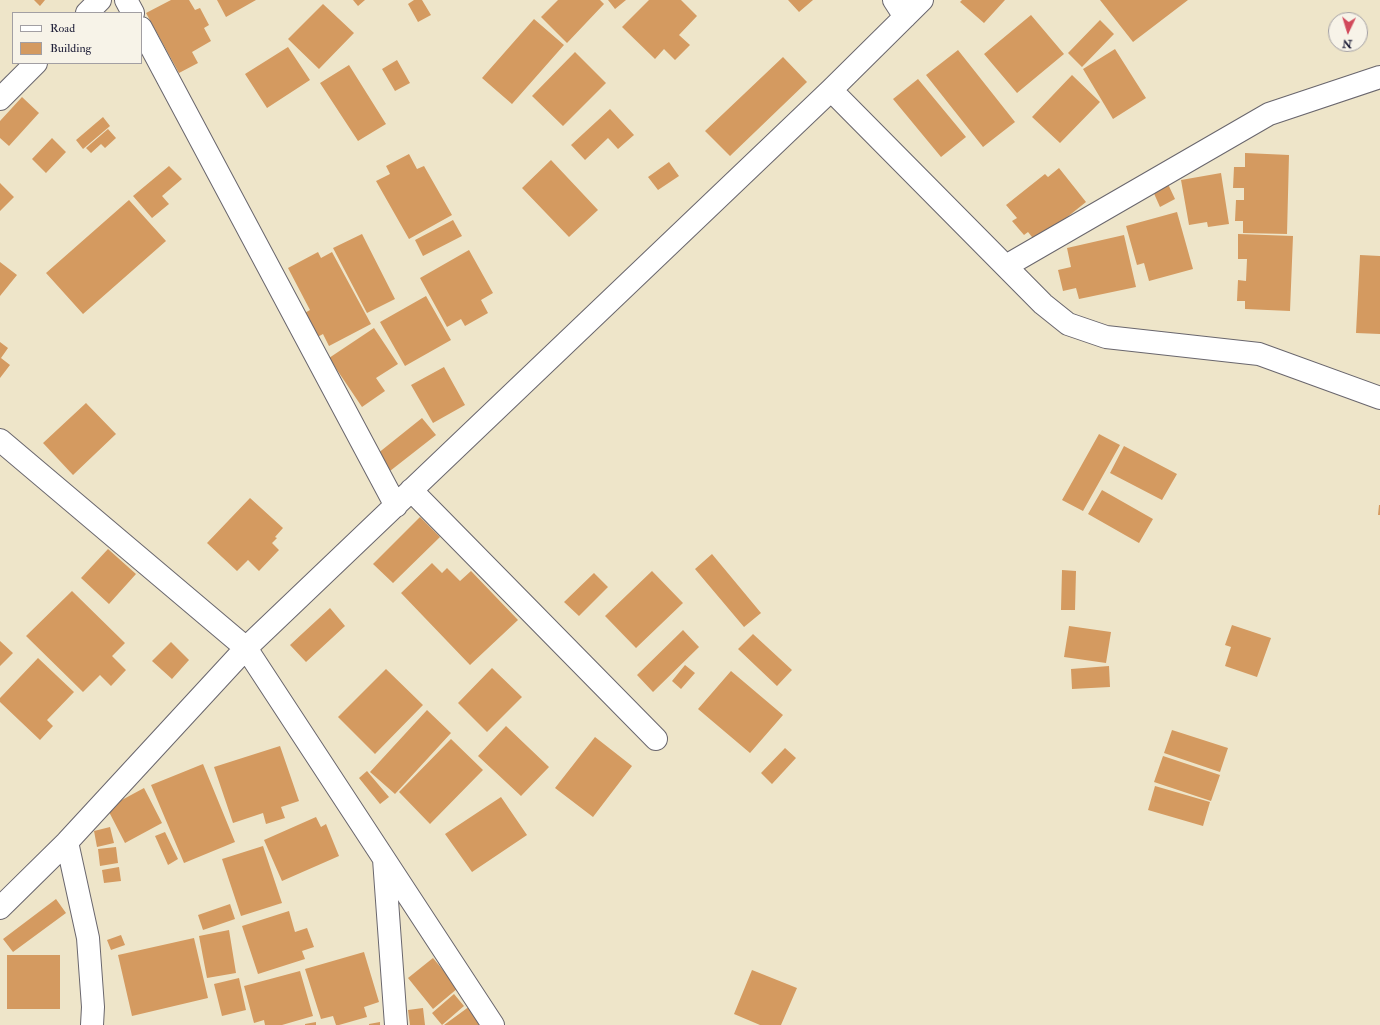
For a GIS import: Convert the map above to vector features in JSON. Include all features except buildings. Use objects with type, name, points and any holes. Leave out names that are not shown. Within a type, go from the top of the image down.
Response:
[{"type":"street","points":[[87,12],[100,0]]},
{"type":"street","points":[[126,0],[132,12]]},
{"type":"street","points":[[0,908],[68,842],[246,648],[831,90],[900,8],[922,0]]},
{"type":"street","points":[[142,30],[396,506]]},
{"type":"street","points":[[0,99],[35,64]]},
{"type":"street","points":[[1006,266],[1269,114],[1380,77]]},
{"type":"street","points":[[831,90],[1043,304],[1068,324],[1106,337],[1259,354],[1380,398]]},
{"type":"street","points":[[0,440],[246,648],[493,1025]]},
{"type":"street","points":[[411,490],[656,739]]},
{"type":"street","points":[[68,842],[88,938],[93,1007],[92,1025]]},
{"type":"street","points":[[384,858],[396,1025]]}]
